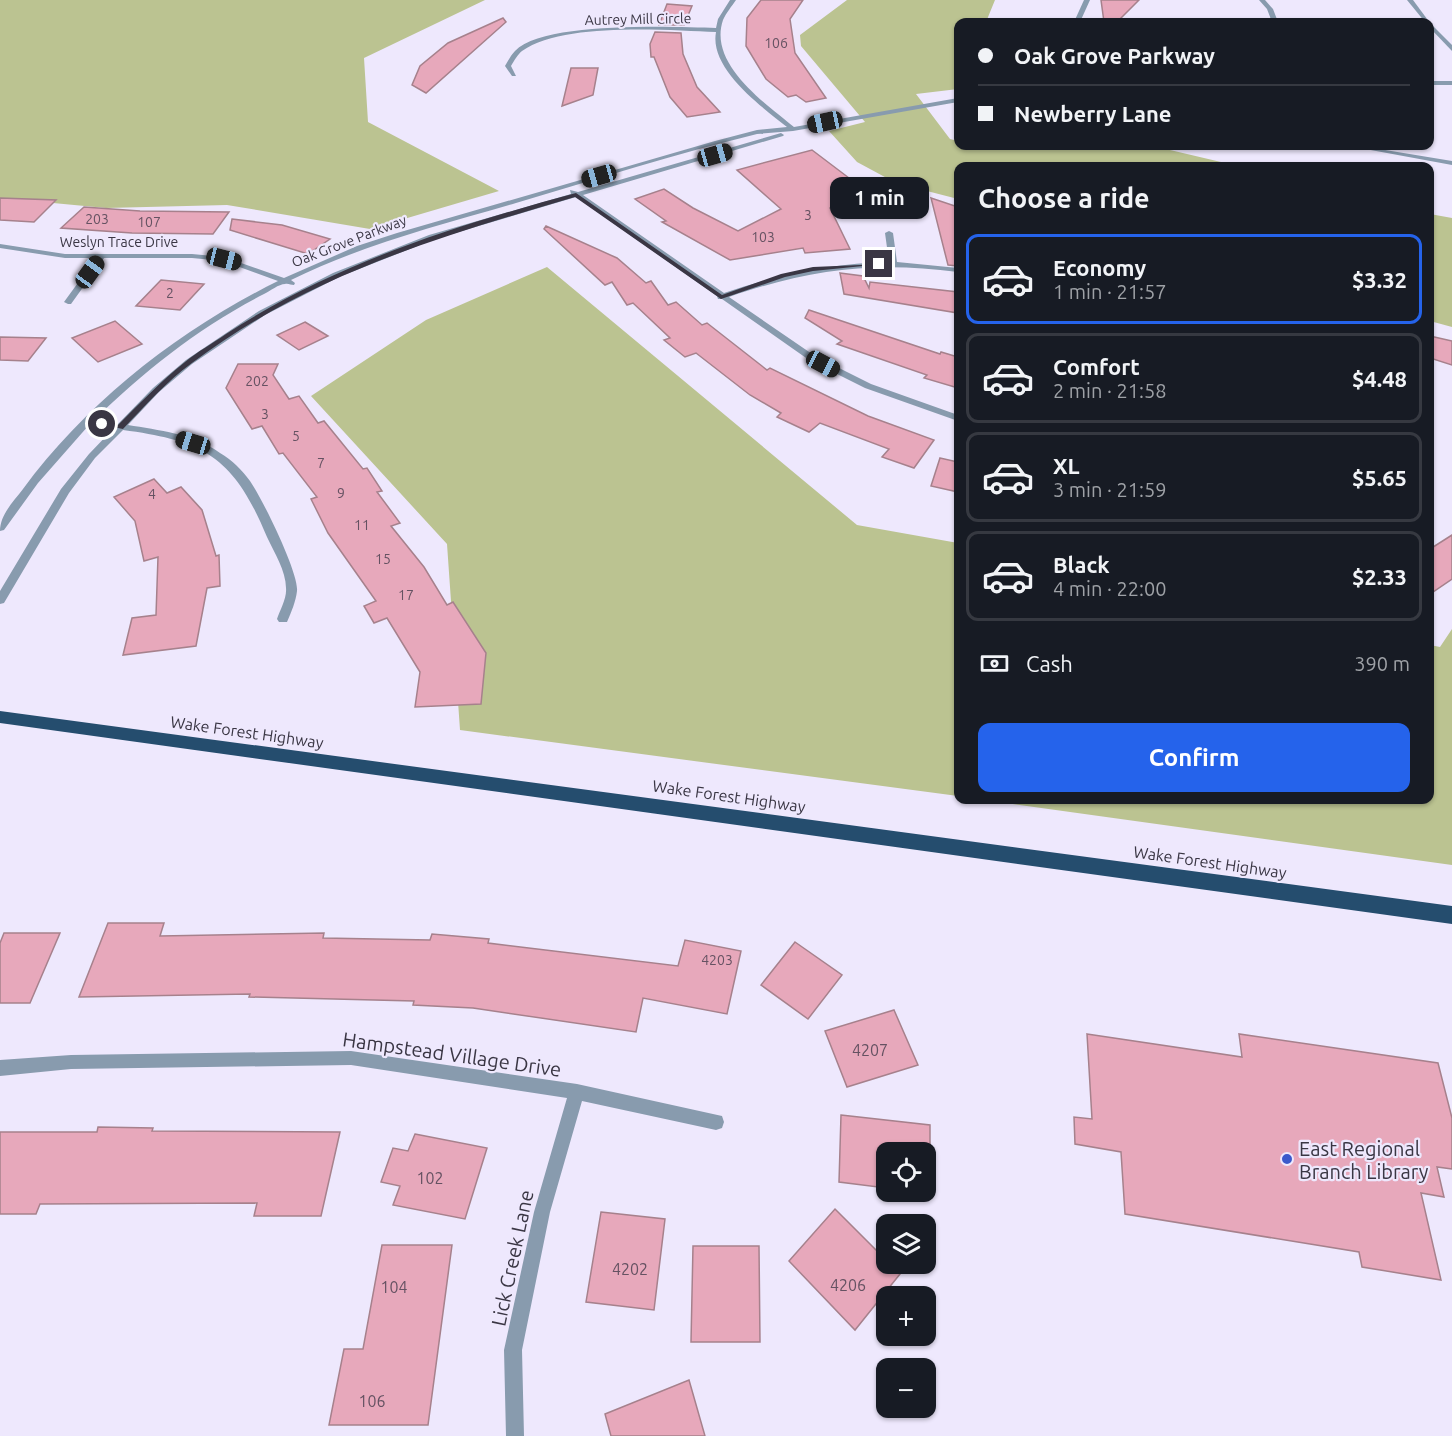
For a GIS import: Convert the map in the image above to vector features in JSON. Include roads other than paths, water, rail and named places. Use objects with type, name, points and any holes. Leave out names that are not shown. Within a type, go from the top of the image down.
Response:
[{"type":"highway","name":"Wake Forest Highway","points":[[0,717],[1452,915]]},
{"type":"street","points":[[733,0],[723,16],[719,30],[719,49],[731,73],[750,94],[792,129]]},
{"type":"street","points":[[1079,18],[1087,0]]},
{"type":"street","points":[[1262,0],[1270,9],[1273,18]]},
{"type":"street","points":[[1410,0],[1425,18]]},
{"type":"street","name":"Autrey Mill Circle","points":[[514,75],[508,66],[514,55],[539,41],[572,33],[618,28],[719,30]]},
{"type":"street","points":[[1434,29],[1452,50]]},
{"type":"street","points":[[1434,83],[1452,83]]},
{"type":"street","name":"Oak Grove Parkway","points":[[0,528],[35,477],[85,422],[160,356],[206,323],[285,280],[398,235],[727,140],[757,132],[792,129],[954,101]]},
{"type":"street","name":"Oak Grove Parkway","points":[[0,600],[65,490],[120,427],[156,390],[189,362],[262,313],[376,257],[432,237],[774,138],[792,129]]},
{"type":"street","points":[[1376,150],[1449,162],[1452,152]]},
{"type":"street","points":[[565,186],[791,345],[834,370],[897,397],[954,417]]},
{"type":"street","points":[[889,233],[893,264]]},
{"type":"street","name":"Weslyn Trace Drive","points":[[0,246],[47,254],[101,257],[192,256],[224,259],[285,280],[305,290]]},
{"type":"street","points":[[69,302],[101,257]]},
{"type":"street","points":[[721,297],[783,276],[813,269],[893,264],[954,270]]},
{"type":"street","points":[[85,422],[165,434],[193,443],[232,466],[246,483],[290,574],[292,590],[283,619]]},
{"type":"street","name":"Hampstead Village Drive","points":[[0,1068],[71,1062],[351,1058],[577,1092],[716,1122]]},
{"type":"street","name":"Lick Creek Lane","points":[[515,1436],[513,1350],[542,1212],[577,1092]]},
{"type":"place","name":"East Regional Branch Library","points":[[1287,1159]]}]
